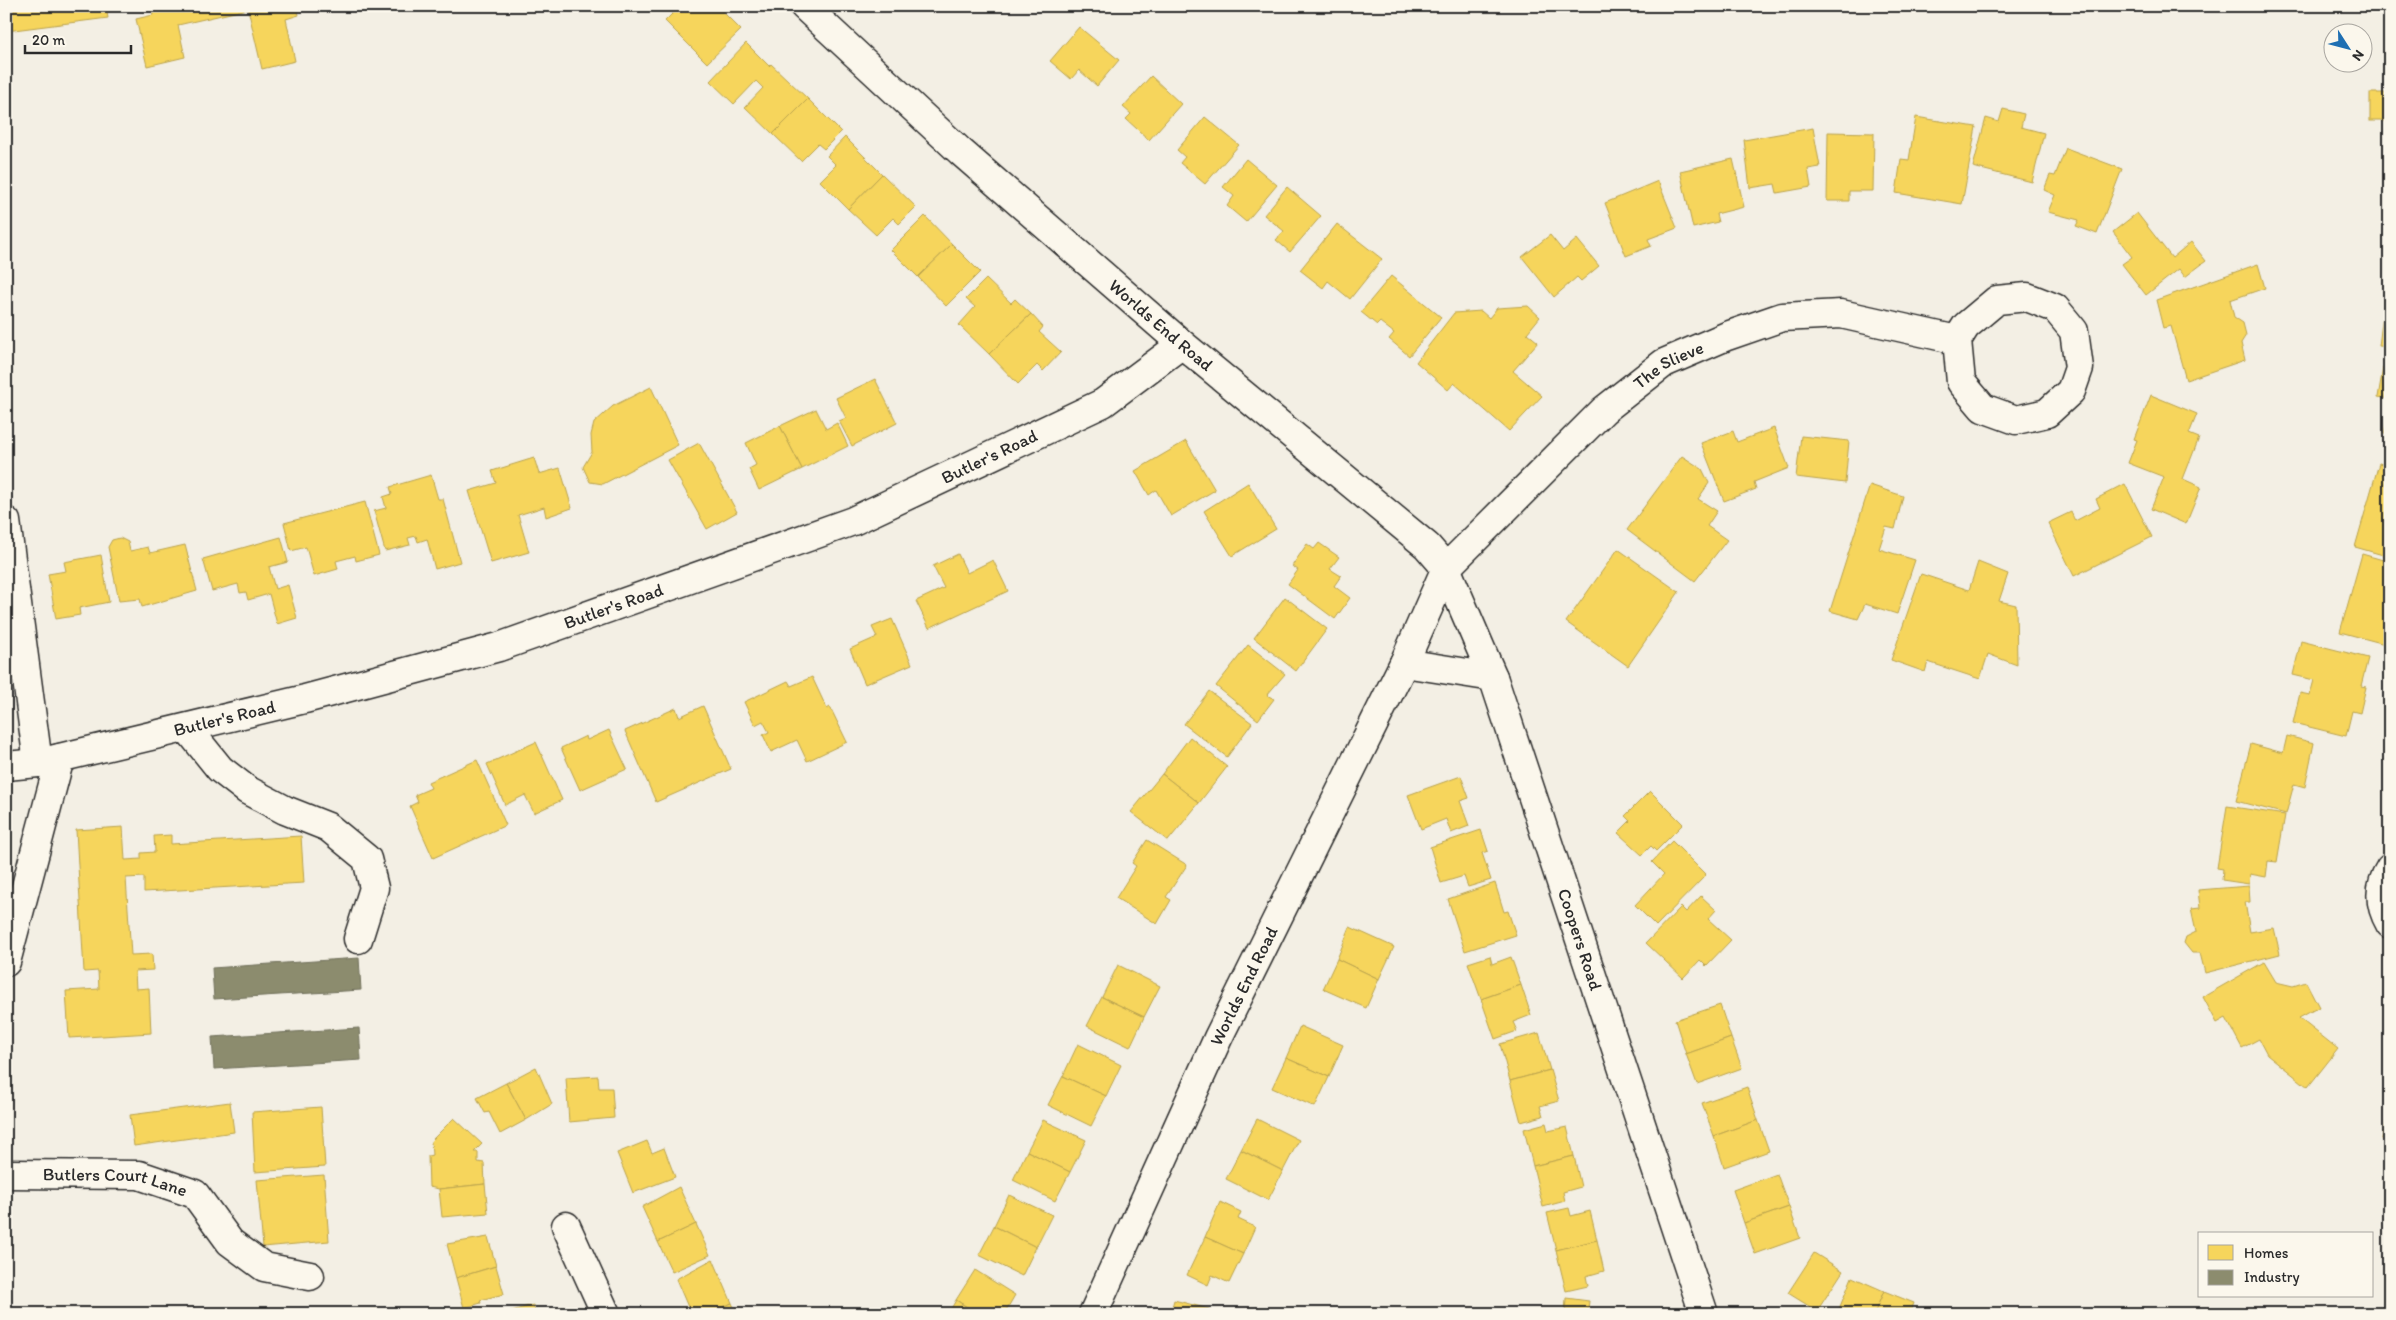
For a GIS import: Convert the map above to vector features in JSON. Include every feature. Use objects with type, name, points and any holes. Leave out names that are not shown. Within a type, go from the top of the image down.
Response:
[{"type":"street","name":"Worlds End Road","points":[[804,6],[969,158],[1182,344],[1427,546],[1446,568],[1404,663],[1218,1038],[1093,1314]]},
{"type":"street","points":[[2027,297],[2054,308],[2074,331],[2079,368],[2071,391],[2047,412],[2016,420],[1982,408],[1962,382],[1957,340],[1966,326],[1997,300],[2027,297]]},
{"type":"street","name":"The Slieve","points":[[1446,568],[1604,410],[1664,363],[1727,336],[1782,317],[1841,314],[1957,340]]},
{"type":"street","name":"Butler's Road","points":[[6,766],[49,760],[187,728],[305,699],[499,647],[853,520],[1103,403],[1182,344]]},
{"type":"street","points":[[6,521],[49,760],[6,962]]},
{"type":"street","name":"Coopers Road","points":[[1446,568],[1493,677],[1704,1314]]},
{"type":"street","points":[[1404,663],[1493,677]]},
{"type":"street","points":[[187,728],[220,769],[247,790],[285,810],[328,826],[367,859],[374,888],[358,939]]},
{"type":"street","points":[[2390,868],[2382,880],[2382,909],[2390,924]]},
{"type":"street","name":"Butlers Court Lane","points":[[6,1174],[139,1175],[186,1190],[195,1194],[230,1242],[264,1267],[310,1276]]},
{"type":"street","points":[[566,1226],[606,1314]]},
{"type":"building: Homes","points":[[6,6],[106,6],[108,18],[6,31]]},
{"type":"building: Homes","points":[[151,6],[297,6],[299,15],[286,19],[295,61],[262,69],[248,9],[178,25],[185,57],[147,66],[136,19],[153,15]]},
{"type":"building: Homes","points":[[680,6],[717,6],[741,30],[707,63],[665,21]]},
{"type":"building: Homes","points":[[1079,27],[1119,60],[1097,86],[1079,70],[1071,79],[1050,61]]},
{"type":"building: Homes","points":[[746,43],[769,66],[771,64],[808,99],[773,134],[745,107],[763,88],[756,81],[734,104],[710,81]]},
{"type":"building: Homes","points":[[1151,76],[1181,104],[1149,140],[1126,119],[1131,114],[1123,107]]},
{"type":"building: Homes","points":[[2370,93],[2390,93],[2390,121],[2370,121]]},
{"type":"building: Homes","points":[[808,99],[841,132],[824,149],[818,144],[801,161],[773,134]]},
{"type":"building: Homes","points":[[2003,109],[2024,114],[2021,127],[2044,133],[2032,182],[1973,167],[1986,118],[1999,122]]},
{"type":"building: Homes","points":[[1205,117],[1239,145],[1205,184],[1180,163],[1185,157],[1177,150]]},
{"type":"building: Homes","points":[[1916,117],[1976,127],[1962,204],[1896,193],[1901,159],[1909,160]]},
{"type":"building: Homes","points":[[1813,128],[1820,167],[1808,169],[1811,187],[1777,193],[1775,184],[1750,188],[1744,140]]},
{"type":"building: Homes","points":[[1828,132],[1874,133],[1873,191],[1849,191],[1849,201],[1827,201]]},
{"type":"building: Homes","points":[[845,137],[882,174],[848,209],[820,181],[836,165],[827,156]]},
{"type":"building: Homes","points":[[2066,148],[2122,169],[2097,234],[2076,226],[2079,220],[2048,212],[2055,195],[2044,190],[2050,175],[2055,176]]},
{"type":"building: Homes","points":[[1246,159],[1277,185],[1246,222],[1227,206],[1234,196],[1223,187]]},
{"type":"building: Homes","points":[[1733,159],[1744,207],[1716,214],[1718,222],[1693,228],[1680,171]]},
{"type":"building: Homes","points":[[882,174],[916,207],[899,224],[893,218],[876,235],[848,209]]},
{"type":"building: Homes","points":[[1658,181],[1677,228],[1648,239],[1651,246],[1626,256],[1605,203]]},
{"type":"building: Homes","points":[[1287,187],[1321,216],[1290,252],[1276,240],[1284,231],[1264,215]]},
{"type":"building: Homes","points":[[2137,213],[2172,258],[2191,242],[2206,261],[2185,277],[2179,269],[2146,295],[2122,264],[2132,257],[2113,232]]},
{"type":"building: Homes","points":[[925,216],[952,244],[918,277],[891,250]]},
{"type":"building: Homes","points":[[1337,224],[1382,259],[1350,299],[1328,281],[1323,288],[1300,270]]},
{"type":"building: Homes","points":[[1550,235],[1563,251],[1577,239],[1599,266],[1581,281],[1577,277],[1554,297],[1522,257]]},
{"type":"building: Homes","points":[[952,244],[980,272],[946,306],[918,277]]},
{"type":"building: Homes","points":[[2258,264],[2265,288],[2230,300],[2234,317],[2243,323],[2246,335],[2241,343],[2245,360],[2186,380],[2171,326],[2163,328],[2156,300]]},
{"type":"building: Homes","points":[[1391,276],[1441,317],[1409,356],[1389,339],[1394,333],[1380,322],[1377,325],[1361,312]]},
{"type":"building: Homes","points":[[986,279],[1011,303],[1015,299],[1031,314],[989,354],[959,325],[975,307],[966,299]]},
{"type":"building: Homes","points":[[2387,282],[2390,282],[2390,347],[2379,346]]},
{"type":"building: Homes","points":[[1528,306],[1540,317],[1527,333],[1538,342],[1513,371],[1542,396],[1509,431],[1454,383],[1448,390],[1416,362],[1454,313],[1481,311],[1489,318],[1497,308]]},
{"type":"building: Homes","points":[[1031,314],[1043,327],[1039,332],[1061,352],[1043,371],[1037,365],[1018,384],[989,354]]},
{"type":"building: Homes","points":[[2383,368],[2390,369],[2390,399],[2378,397]]},
{"type":"building: Homes","points":[[875,379],[897,423],[852,446],[839,421],[846,418],[836,398]]},
{"type":"building: Homes","points":[[651,387],[678,445],[603,484],[590,482],[583,467],[592,452],[591,435],[594,423],[613,406]]},
{"type":"building: Homes","points":[[2151,395],[2197,414],[2189,434],[2199,438],[2183,479],[2201,487],[2186,524],[2151,509],[2164,477],[2128,463],[2137,440],[2134,439]]},
{"type":"building: Homes","points":[[2390,404],[2390,435],[2384,434]]},
{"type":"building: Homes","points":[[816,409],[826,429],[837,423],[848,446],[802,469],[780,426]]},
{"type":"building: Homes","points":[[780,426],[802,469],[759,490],[749,469],[756,465],[746,443]]},
{"type":"building: Homes","points":[[1774,428],[1789,468],[1754,482],[1756,489],[1724,501],[1701,443],[1733,431],[1737,442]]},
{"type":"building: Homes","points":[[1801,436],[1849,441],[1845,483],[1796,477]]},
{"type":"building: Homes","points":[[1186,441],[1215,490],[1171,516],[1156,490],[1149,495],[1135,471]]},
{"type":"building: Homes","points":[[699,443],[737,512],[707,529],[668,460]]},
{"type":"building: Homes","points":[[1682,456],[1702,469],[1709,483],[1698,499],[1717,511],[1707,526],[1727,540],[1695,581],[1627,530]]},
{"type":"building: Homes","points":[[534,458],[539,474],[560,468],[572,508],[546,517],[544,507],[518,515],[529,552],[491,563],[469,491],[496,483],[492,471]]},
{"type":"building: Homes","points":[[2379,463],[2390,466],[2390,557],[2355,547]]},
{"type":"building: Homes","points":[[431,475],[438,499],[443,499],[460,562],[435,569],[427,539],[418,542],[416,536],[408,538],[410,545],[385,551],[374,511],[386,508],[383,497],[392,494],[390,487]]},
{"type":"building: Homes","points":[[1248,483],[1276,529],[1232,556],[1204,511]]},
{"type":"building: Homes","points":[[2125,484],[2152,537],[2074,576],[2048,523],[2071,512],[2075,521],[2100,508],[2096,499]]},
{"type":"building: Homes","points":[[1870,485],[1903,496],[1895,529],[1886,527],[1879,549],[1915,560],[1897,614],[1865,604],[1858,619],[1830,611]]},
{"type":"building: Homes","points":[[365,502],[379,555],[356,561],[355,556],[336,561],[338,569],[314,576],[306,547],[291,551],[284,523]]},
{"type":"building: Homes","points":[[281,537],[288,562],[269,567],[275,589],[288,585],[297,618],[277,624],[269,594],[248,600],[246,592],[240,593],[238,584],[212,591],[203,559]]},
{"type":"building: Homes","points":[[120,538],[128,542],[130,551],[148,547],[150,553],[185,545],[197,591],[142,607],[140,599],[119,601],[108,547],[112,540]]},
{"type":"building: Homes","points":[[1319,543],[1339,557],[1330,569],[1341,576],[1334,586],[1350,598],[1335,619],[1288,584],[1298,570],[1292,566],[1307,544],[1314,549]]},
{"type":"building: Homes","points":[[1618,549],[1679,592],[1628,666],[1566,622]]},
{"type":"building: Homes","points":[[958,554],[967,573],[993,560],[1008,591],[929,628],[916,601],[944,588],[933,566]]},
{"type":"building: Homes","points":[[2362,554],[2390,562],[2390,628],[2385,644],[2340,632]]},
{"type":"building: Homes","points":[[101,555],[109,602],[79,608],[80,615],[56,619],[48,574],[66,571],[64,562]]},
{"type":"building: Homes","points":[[1978,562],[2008,574],[1999,601],[2016,605],[2017,665],[1988,654],[1980,679],[1928,662],[1925,672],[1891,660],[1921,574],[1969,590]]},
{"type":"building: Homes","points":[[1285,597],[1327,629],[1296,671],[1254,638]]},
{"type":"building: Homes","points":[[892,619],[912,664],[865,684],[850,649],[877,637],[872,627]]},
{"type":"building: Homes","points":[[2301,641],[2368,658],[2361,686],[2366,687],[2360,713],[2352,711],[2346,736],[2293,723],[2300,693],[2310,695],[2314,680],[2293,675]]},
{"type":"building: Homes","points":[[1248,645],[1285,674],[1267,695],[1274,699],[1258,720],[1216,686]]},
{"type":"building: Homes","points":[[812,677],[827,709],[830,707],[847,742],[807,761],[797,740],[771,752],[763,735],[769,732],[763,721],[755,725],[744,702],[788,681],[791,686]]},
{"type":"building: Homes","points":[[1209,691],[1252,723],[1227,757],[1184,724]]},
{"type":"building: Homes","points":[[703,706],[731,769],[656,802],[625,731],[676,708],[679,717]]},
{"type":"building: Homes","points":[[609,730],[627,769],[580,790],[561,748],[586,736],[587,740]]},
{"type":"building: Homes","points":[[2287,736],[2314,743],[2305,787],[2294,784],[2286,814],[2236,801],[2251,744],[2283,753]]},
{"type":"building: Homes","points":[[1190,737],[1227,767],[1199,803],[1162,774]]},
{"type":"building: Homes","points":[[536,742],[562,800],[534,813],[525,795],[505,805],[487,764]]},
{"type":"building: Homes","points":[[477,760],[506,825],[433,858],[410,806],[418,802],[415,795],[431,788],[428,782]]},
{"type":"building: Homes","points":[[1162,774],[1199,803],[1168,841],[1131,812]]},
{"type":"building: Homes","points":[[1461,776],[1469,798],[1460,801],[1469,826],[1451,833],[1446,819],[1421,829],[1408,795]]},
{"type":"building: Homes","points":[[1650,791],[1683,824],[1656,851],[1651,846],[1642,855],[1618,833],[1630,821],[1625,816]]},
{"type":"building: Homes","points":[[2227,806],[2285,815],[2277,862],[2268,861],[2266,877],[2250,874],[2249,884],[2222,880],[2223,869],[2217,868]]},
{"type":"building: Homes","points":[[123,827],[125,860],[141,859],[141,853],[155,852],[154,836],[171,835],[171,844],[301,836],[304,883],[144,892],[144,877],[126,878],[131,955],[152,954],[153,970],[135,971],[136,989],[149,988],[151,1033],[69,1038],[66,991],[99,989],[98,971],[84,972],[76,830]]},
{"type":"building: Homes","points":[[1481,830],[1488,851],[1482,853],[1491,880],[1468,887],[1464,876],[1441,883],[1430,847]]},
{"type":"building: Homes","points":[[1147,840],[1187,865],[1166,897],[1171,900],[1157,924],[1116,898],[1136,866],[1132,863]]},
{"type":"building: Homes","points":[[1672,841],[1706,875],[1656,926],[1635,905],[1664,874],[1652,862]]},
{"type":"building: Homes","points":[[1495,883],[1504,912],[1508,911],[1516,935],[1465,951],[1448,899]]},
{"type":"building: Homes","points":[[2249,886],[2250,902],[2245,902],[2250,932],[2274,928],[2280,954],[2205,973],[2200,953],[2192,953],[2184,943],[2186,937],[2196,932],[2191,909],[2200,908],[2198,890]]},
{"type":"building: Homes","points":[[1701,896],[1716,910],[1708,919],[1731,940],[1706,966],[1700,960],[1683,978],[1646,943],[1681,907],[1686,912]]},
{"type":"building: Homes","points":[[1350,927],[1394,947],[1379,979],[1337,959]]},
{"type":"building: Homes","points":[[1490,956],[1492,964],[1511,957],[1521,985],[1481,999],[1468,963]]},
{"type":"building: Homes","points":[[1337,959],[1379,979],[1366,1008],[1323,989]]},
{"type":"building: Homes","points":[[2264,962],[2276,982],[2293,986],[2306,982],[2319,1007],[2299,1018],[2338,1049],[2308,1087],[2267,1054],[2259,1039],[2242,1048],[2226,1018],[2217,1023],[2203,997]]},
{"type":"building: Homes","points":[[1118,965],[1160,986],[1144,1017],[1102,997]]},
{"type":"building: Homes","points":[[1521,985],[1531,1015],[1513,1022],[1517,1031],[1495,1039],[1481,999]]},
{"type":"building: Homes","points":[[1102,997],[1144,1017],[1130,1047],[1087,1026]]},
{"type":"building: Homes","points":[[1720,1005],[1731,1038],[1686,1054],[1675,1020]]},
{"type":"building: Homes","points":[[1300,1026],[1343,1045],[1329,1077],[1286,1058]]},
{"type":"building: Homes","points":[[1539,1033],[1550,1070],[1510,1081],[1500,1044]]},
{"type":"building: Homes","points":[[1731,1038],[1742,1068],[1697,1084],[1686,1054]]},
{"type":"building: Homes","points":[[1078,1044],[1121,1065],[1106,1096],[1063,1076]]},
{"type":"building: Homes","points":[[1286,1058],[1329,1077],[1315,1107],[1272,1088]]},
{"type":"building: Homes","points":[[536,1067],[552,1104],[526,1120],[506,1083]]},
{"type":"building: Homes","points":[[1550,1070],[1559,1101],[1540,1106],[1543,1116],[1521,1122],[1510,1081]]},
{"type":"building: Homes","points":[[598,1076],[599,1088],[612,1088],[614,1118],[569,1122],[566,1078]]},
{"type":"building: Homes","points":[[1063,1076],[1106,1096],[1091,1126],[1048,1105]]},
{"type":"building: Homes","points":[[506,1083],[526,1120],[500,1134],[489,1112],[485,1113],[477,1098]]},
{"type":"building: Homes","points":[[1747,1087],[1758,1120],[1714,1136],[1702,1103]]},
{"type":"building: Homes","points":[[230,1102],[234,1132],[134,1146],[130,1115]]},
{"type":"building: Homes","points":[[321,1107],[325,1167],[255,1172],[252,1112]]},
{"type":"building: Homes","points":[[2390,1108],[2390,1142],[2382,1139]]},
{"type":"building: Homes","points":[[454,1118],[482,1144],[474,1152],[478,1152],[478,1162],[484,1163],[485,1184],[439,1189],[429,1187],[428,1156],[432,1155],[431,1141]]},
{"type":"building: Homes","points":[[1257,1119],[1299,1140],[1283,1171],[1241,1150]]},
{"type":"building: Homes","points":[[1043,1120],[1086,1140],[1070,1172],[1027,1151]]},
{"type":"building: Homes","points":[[1758,1120],[1769,1151],[1724,1167],[1714,1136]]},
{"type":"building: Homes","points":[[1546,1123],[1548,1131],[1567,1127],[1574,1156],[1533,1166],[1524,1129]]},
{"type":"building: Homes","points":[[647,1141],[652,1153],[664,1148],[675,1177],[633,1193],[617,1153]]},
{"type":"building: Homes","points":[[1241,1150],[1283,1171],[1268,1200],[1226,1179]]},
{"type":"building: Homes","points":[[1027,1151],[1070,1172],[1055,1201],[1013,1180]]},
{"type":"building: Homes","points":[[1574,1156],[1581,1187],[1563,1192],[1565,1201],[1543,1207],[1533,1166]]},
{"type":"building: Homes","points":[[1777,1174],[1789,1207],[1744,1223],[1733,1190]]},
{"type":"building: Homes","points":[[324,1175],[329,1241],[263,1247],[257,1180]]},
{"type":"building: Homes","points":[[485,1184],[488,1213],[442,1217],[439,1189]]},
{"type":"building: Homes","points":[[679,1187],[696,1224],[658,1242],[642,1207]]},
{"type":"building: Homes","points":[[1009,1195],[1052,1215],[1036,1247],[994,1226]]},
{"type":"building: Homes","points":[[1220,1202],[1241,1212],[1238,1219],[1255,1227],[1243,1254],[1205,1237]]},
{"type":"building: Homes","points":[[1789,1207],[1800,1238],[1755,1254],[1744,1223]]},
{"type":"building: Homes","points":[[1569,1208],[1571,1216],[1590,1211],[1597,1240],[1556,1250],[1547,1213]]},
{"type":"building: Homes","points":[[696,1224],[710,1255],[672,1272],[658,1242]]},
{"type":"building: Homes","points":[[994,1226],[1036,1247],[1022,1276],[979,1255]]},
{"type":"building: Homes","points":[[488,1237],[496,1266],[456,1278],[447,1244]]},
{"type":"building: Homes","points":[[1205,1237],[1243,1254],[1229,1283],[1212,1275],[1208,1285],[1187,1275]]},
{"type":"building: Homes","points":[[1597,1240],[1604,1271],[1586,1276],[1588,1286],[1566,1291],[1556,1250]]},
{"type":"building: Homes","points":[[1814,1253],[1843,1271],[1817,1311],[1788,1293]]},
{"type":"building: Homes","points":[[713,1259],[732,1303],[708,1314],[691,1314],[676,1279]]},
{"type":"building: Homes","points":[[496,1266],[504,1294],[480,1300],[481,1303],[464,1308],[456,1278]]},
{"type":"building: Homes","points":[[975,1270],[1015,1295],[1004,1314],[978,1314],[956,1300]]},
{"type":"building: Homes","points":[[1852,1277],[1884,1291],[1874,1314],[1837,1314]]},
{"type":"building: Homes","points":[[1884,1291],[1914,1303],[1910,1314],[1874,1314]]},
{"type":"building: Homes","points":[[1566,1298],[1589,1301],[1588,1309],[1607,1310],[1607,1314],[1565,1314]]},
{"type":"building: Homes","points":[[956,1300],[978,1314],[948,1314]]},
{"type":"building: Homes","points":[[1174,1300],[1209,1309],[1208,1314],[1170,1314]]},
{"type":"building: Homes","points":[[732,1303],[737,1314],[708,1314]]},
{"type":"building: Homes","points":[[533,1305],[536,1314],[500,1314]]},
{"type":"building: Homes","points":[[386,1309],[386,1314],[327,1314]]},
{"type":"building: Homes","points":[[1933,1309],[1944,1314],[1931,1314]]},
{"type":"building: Industry","points":[[359,958],[361,990],[214,999],[212,968]]},
{"type":"building: Industry","points":[[359,1028],[361,1060],[214,1069],[212,1037]]}]
